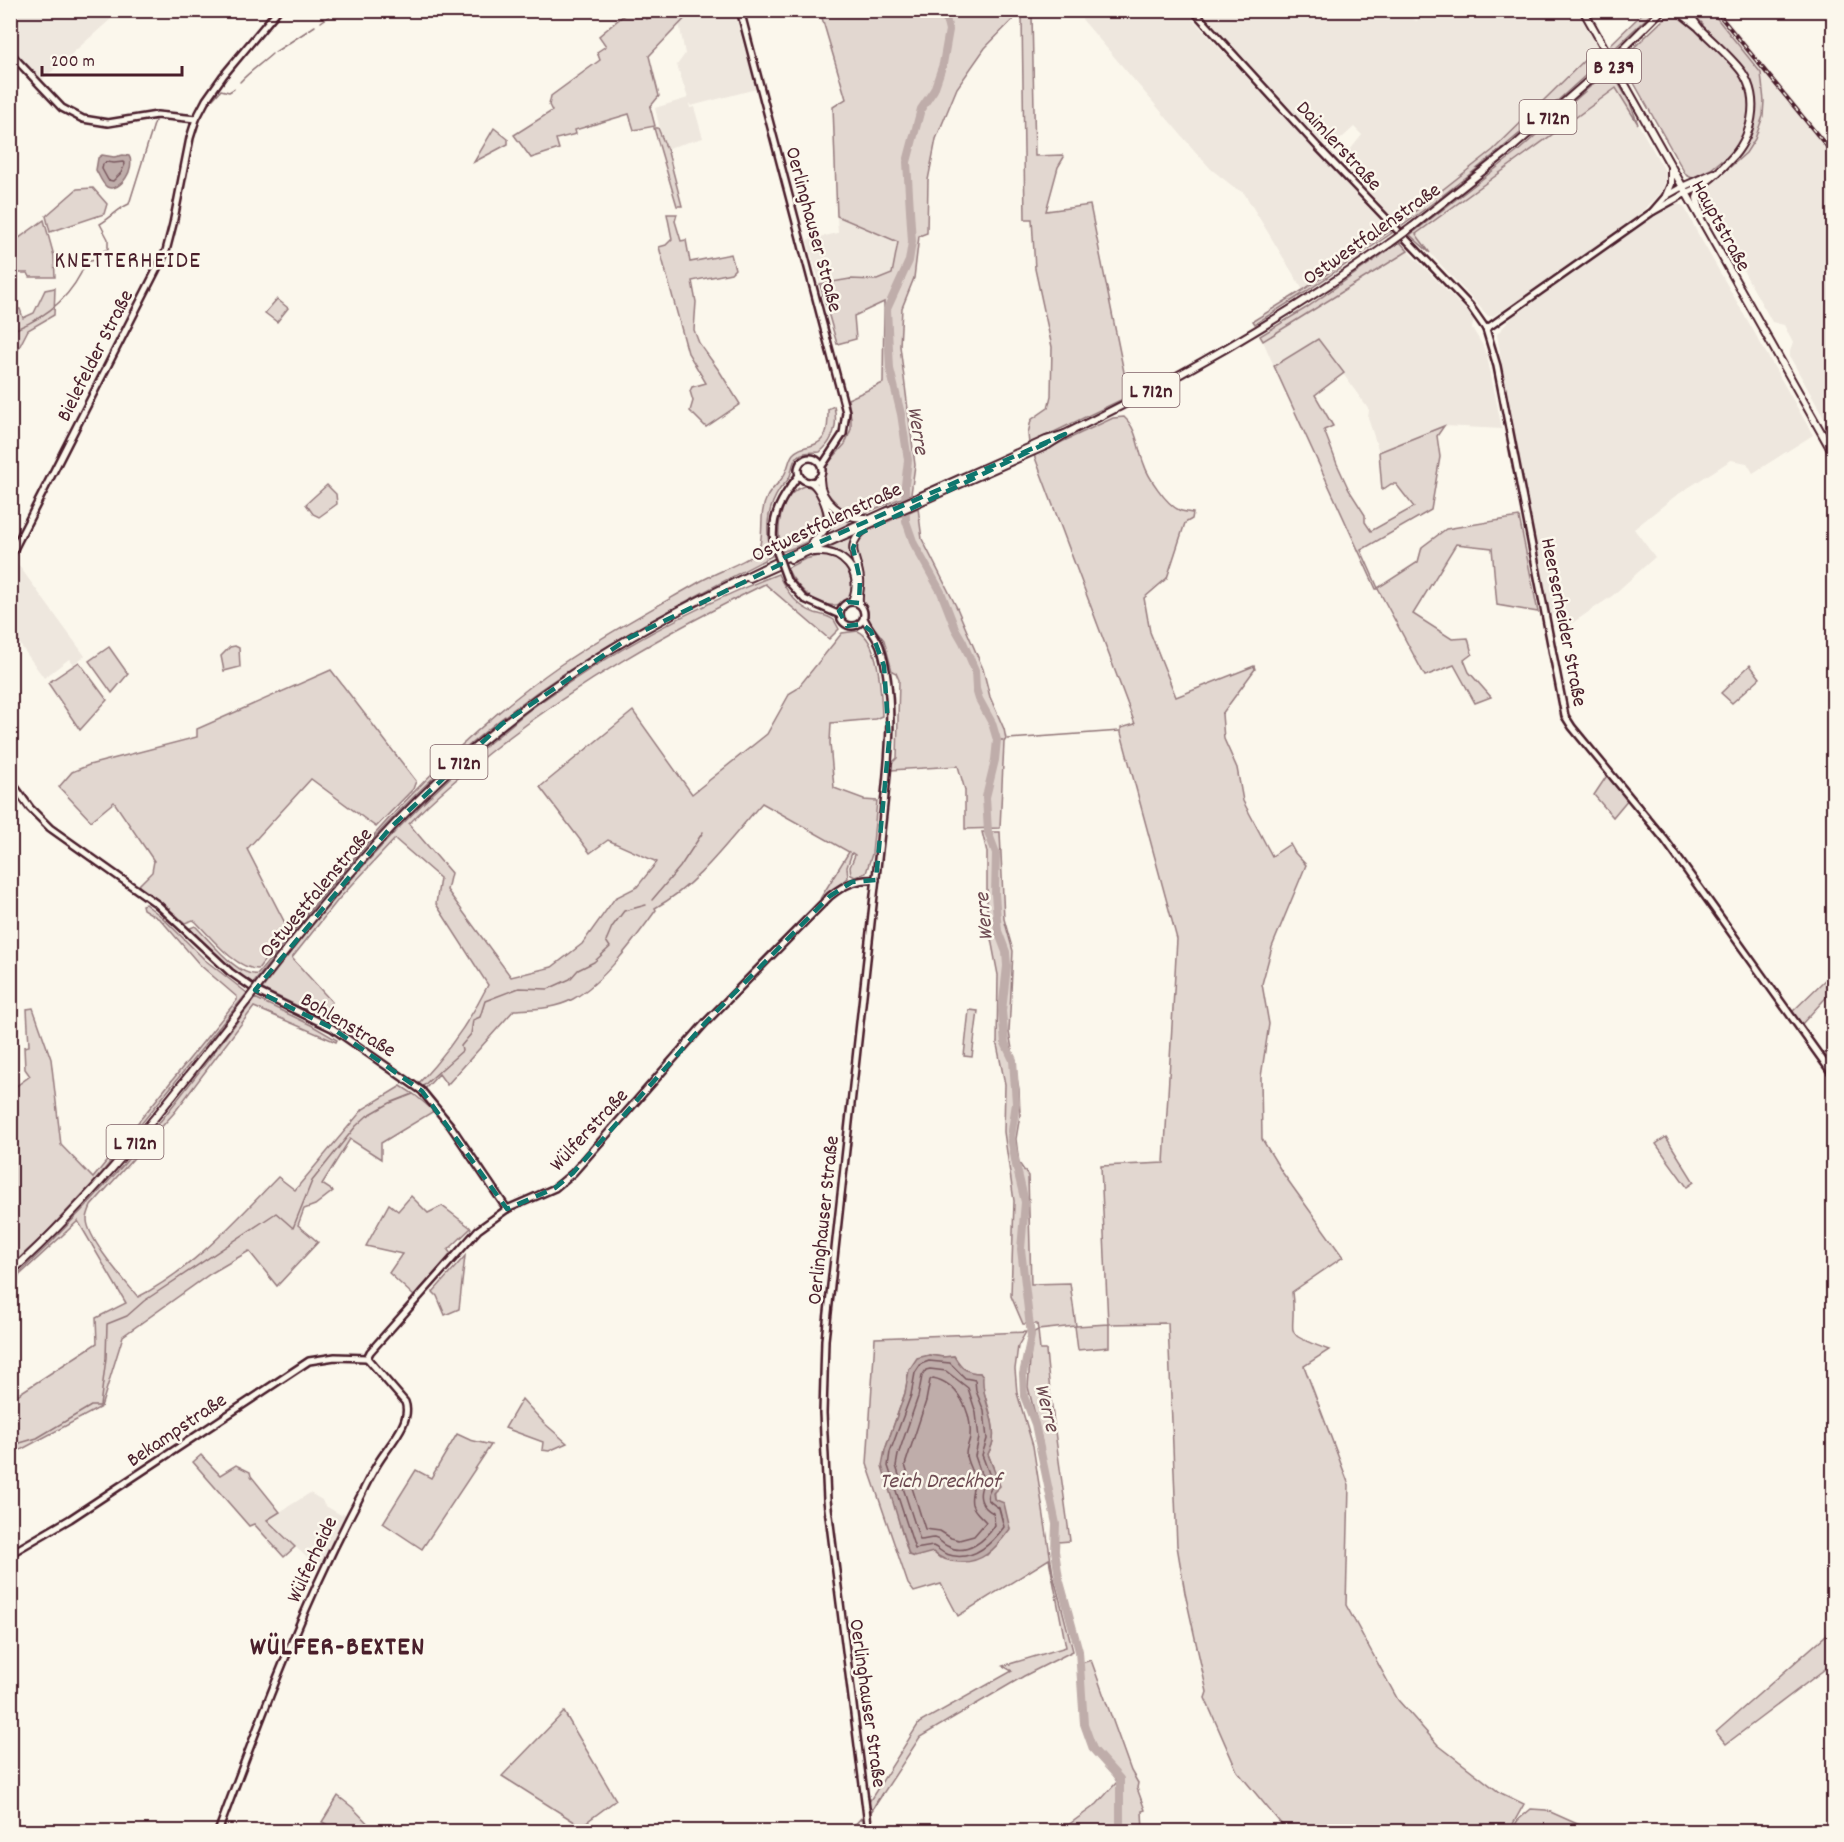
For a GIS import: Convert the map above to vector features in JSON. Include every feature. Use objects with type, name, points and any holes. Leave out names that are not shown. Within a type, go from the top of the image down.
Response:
[{"type":"main road","name":"Hauptstraße","points":[[1582,10],[1833,455]]},
{"type":"main road","points":[[1660,13],[1681,11],[1742,73],[1749,88],[1751,121],[1745,139],[1732,158],[1701,187],[1686,193]]},
{"type":"main road","name":"Ostwestfalenstraße","points":[[10,1273],[55,1231],[125,1154],[314,916],[391,827],[475,747],[529,705],[602,655],[703,598],[1065,434],[1169,381],[1258,330],[1412,227],[1513,147],[1601,70],[1660,13]]},
{"type":"main road","points":[[1666,196],[1671,184],[1671,168]]},
{"type":"main road","points":[[1682,187],[1718,171]]},
{"type":"main road","points":[[1701,187],[1698,203],[1706,229]]},
{"type":"main road","name":"L 712n","points":[[820,477],[821,486],[827,498],[838,511],[848,516],[861,518],[880,517]]},
{"type":"main road","name":"L 712n","points":[[806,550],[822,534],[829,517],[816,487],[808,482]]},
{"type":"main road","name":"L 712n","points":[[855,602],[860,580],[853,548],[859,534],[880,517]]},
{"type":"main road","name":"L 712n","points":[[806,550],[826,551],[846,561],[855,580],[855,602]]},
{"type":"street","name":"Bielefelder Straße","points":[[10,557],[166,251],[196,118],[222,76],[278,10]]},
{"type":"street","name":"Oerlinghauser Straße","points":[[740,10],[844,405],[846,420],[843,434],[829,452],[822,466]]},
{"type":"street","name":"Daimlerstraße","points":[[1194,10],[1318,147],[1470,306],[1486,329]]},
{"type":"street","points":[[10,53],[62,108],[83,119],[108,123],[157,115],[196,118]]},
{"type":"street","points":[[1652,212],[1666,196],[1682,187]]},
{"type":"street","points":[[1486,329],[1652,212],[1686,193]]},
{"type":"street","name":"Heerserheider Straße","points":[[1486,329],[1497,366],[1565,716],[1665,840],[1833,1076]]},
{"type":"street","name":"Oerlinghauser Straße","points":[[816,459],[829,452]]},
{"type":"street","points":[[791,487],[820,477],[822,466],[816,459],[810,458],[801,462],[798,469],[799,476],[791,487],[776,510],[773,523],[774,544],[787,580],[804,599],[840,615],[846,625],[857,625],[871,631]]},
{"type":"street","points":[[799,476],[808,482]]},
{"type":"street","points":[[827,608],[842,607],[855,602],[864,611],[864,618],[857,625]]},
{"type":"street","points":[[840,615],[842,607]]},
{"type":"street","name":"Oerlinghauser Straße","points":[[864,618],[878,641],[882,654],[889,719],[884,808],[825,1340],[823,1413],[828,1511],[869,1832]]},
{"type":"street","name":"Bohlenstraße","points":[[10,780],[30,808],[50,828],[157,904],[230,972],[261,993],[332,1028],[416,1086],[432,1101],[450,1125],[507,1209]]},
{"type":"street","name":"Wülferstraße","points":[[367,1358],[478,1230],[507,1209],[555,1188],[573,1173],[705,1023],[830,896],[852,882],[876,880]]},
{"type":"street","name":"Bekampstraße","points":[[10,1554],[70,1519],[309,1362],[335,1357],[367,1358]]},
{"type":"street","name":"Wülferheide","points":[[218,1832],[240,1770],[329,1556],[379,1461],[401,1427],[406,1406],[367,1358]]},
{"type":"highlighted area","points":[[1065,434],[859,534],[853,548],[860,580],[859,603],[848,602],[839,611],[847,626],[862,624],[871,631],[884,666],[889,741],[876,880],[852,882],[830,896],[705,1023],[573,1173],[555,1188],[507,1209],[422,1091],[332,1028],[255,990],[391,827],[502,724],[629,638],[781,564],[779,560]]},
{"type":"shaded area","points":[[630,10],[643,11],[646,19],[677,11],[692,11],[649,56],[659,96],[650,107],[655,126],[634,130],[629,114],[575,130],[576,134],[556,139],[559,149],[531,158],[514,135],[552,111],[549,105],[551,96],[600,60],[597,52],[606,46],[599,36]]},
{"type":"shaded area","points":[[1406,10],[1416,21],[1422,16],[1417,11],[1577,11],[1598,47],[1493,150],[1399,224],[1344,166],[1346,155],[1362,135],[1354,127],[1333,146],[1323,144],[1201,11]]},
{"type":"shaded area","points":[[10,11],[120,11],[41,81],[11,48]]},
{"type":"shaded area","points":[[692,11],[734,11],[756,89],[691,106],[689,103],[690,108],[694,107],[703,138],[668,148],[663,142],[655,108],[688,98],[677,65],[685,54],[679,23]]},
{"type":"shaded area","points":[[820,11],[1021,11],[985,48],[957,88],[936,139],[928,180],[927,233],[919,236],[914,278],[902,308],[900,346],[915,465],[911,494],[863,514],[852,514],[840,507],[828,494],[823,483],[825,467],[845,444],[851,429],[848,399],[883,383],[884,302],[854,316],[856,339],[837,344],[820,284],[850,279],[877,280],[892,274],[898,242],[837,216],[833,107],[846,99]]},
{"type":"shaded area","points":[[1075,11],[1185,11],[1390,231],[1303,290],[1244,193],[1211,169]]},
{"type":"shaded area","points":[[1645,11],[1654,11],[1614,49],[1611,44]]},
{"type":"shaded area","points":[[1690,11],[1711,11],[1761,73],[1764,101],[1763,116],[1755,139],[1746,153],[1729,168],[1721,161],[1711,169],[1692,178],[1686,175],[1621,60],[1665,18],[1679,16],[1696,31],[1703,24]]},
{"type":"shaded area","points":[[1711,11],[1720,11],[1833,150],[1833,434],[1790,357],[1793,343],[1784,325],[1772,322],[1709,210],[1706,197],[1710,185],[1746,153],[1761,73]]},
{"type":"shaded area","points":[[1032,16],[1035,156],[1062,155],[1064,157],[1058,167],[1046,211],[1090,205],[1127,387],[1130,387],[1129,394],[1125,398],[1029,444],[1028,434],[1031,420],[1048,408],[1051,396],[1052,347],[1035,269],[1032,219],[1025,219],[1022,17]]},
{"type":"shaded area","points":[[1598,47],[1604,58],[1580,81],[1506,146],[1401,227],[1399,224],[1493,150]]},
{"type":"shaded area","points":[[1610,69],[1630,103],[1638,124],[1616,88],[1416,234],[1430,253],[1410,235],[1517,152]]},
{"type":"shaded area","points":[[1617,87],[1666,173],[1663,190],[1635,219],[1517,301],[1493,316],[1488,316],[1430,253],[1416,234]]},
{"type":"shaded area","points":[[494,128],[508,139],[508,144],[474,162]]},
{"type":"shaded area","points":[[654,128],[658,128],[668,152],[682,206],[677,206]]},
{"type":"shaded area","points":[[93,188],[107,204],[104,214],[50,232],[46,216],[77,189]]},
{"type":"shaded area","points":[[1677,204],[1684,206],[1813,435],[1753,473],[1747,463],[1731,460],[1674,497],[1634,529],[1655,557],[1612,596],[1568,626],[1560,612],[1548,615],[1509,411],[1497,334],[1516,313],[1528,307],[1529,303],[1649,219]]},
{"type":"shaded area","points":[[667,214],[677,214],[675,221],[681,241],[686,240],[690,262],[731,254],[735,269],[731,273],[692,281],[696,302],[694,330],[699,343],[740,404],[706,427],[690,411],[693,401],[690,391],[692,387],[706,383],[688,353],[659,247],[666,245],[672,239]]},
{"type":"shaded area","points":[[837,216],[898,242],[893,274],[877,280],[850,279],[820,284],[807,240],[838,233]]},
{"type":"shaded area","points":[[44,220],[54,256],[55,277],[30,277],[28,273],[14,273],[11,271],[11,244]]},
{"type":"shaded area","points":[[1390,231],[1392,233],[1255,324],[1253,321]]},
{"type":"shaded area","points":[[1400,242],[1408,251],[1263,341],[1260,336],[1306,308]]},
{"type":"shaded area","points":[[1408,251],[1474,319],[1472,328],[1487,356],[1502,429],[1444,426],[1379,452],[1368,418],[1369,410],[1318,339],[1274,366],[1263,341]]},
{"type":"shaded area","points":[[55,288],[54,315],[28,330],[11,363],[11,309],[20,309],[23,318],[34,313],[45,290]]},
{"type":"shaded area","points":[[277,299],[288,308],[277,322],[265,313]]},
{"type":"shaded area","points":[[1318,339],[1344,373],[1315,395],[1333,426],[1324,430],[1349,490],[1365,515],[1365,522],[1371,531],[1414,507],[1396,484],[1391,484],[1382,490],[1379,452],[1444,426],[1437,436],[1440,457],[1431,510],[1361,550],[1378,588],[1418,562],[1422,547],[1446,529],[1519,517],[1538,612],[1497,605],[1492,548],[1456,544],[1413,614],[1452,639],[1468,638],[1472,654],[1464,660],[1469,672],[1491,697],[1475,703],[1454,665],[1425,676],[1376,589],[1274,366]]},
{"type":"shaded area","points":[[834,406],[835,425],[829,442],[820,452],[805,453],[797,457],[790,476],[775,497],[768,522],[768,539],[772,556],[615,641],[526,700],[487,730],[449,763],[379,832],[314,907],[253,984],[219,959],[196,936],[190,928],[195,926],[233,964],[250,974],[258,974],[326,890],[398,809],[475,733],[517,698],[577,654],[701,581],[758,552],[764,504],[767,497],[785,475],[793,454],[816,444],[824,437],[828,409]]},
{"type":"shaded area","points":[[1124,417],[1132,427],[1146,469],[1158,490],[1174,507],[1193,513],[1192,519],[1185,523],[1167,578],[1144,598],[1150,632],[1176,697],[1254,666],[1255,669],[1222,714],[1224,739],[1237,768],[1243,801],[1272,856],[1290,844],[1306,865],[1272,947],[1262,984],[1269,1024],[1261,1077],[1262,1139],[1282,1172],[1343,1257],[1292,1292],[1293,1331],[1302,1339],[1329,1350],[1304,1366],[1349,1485],[1346,1605],[1398,1700],[1438,1745],[1499,1792],[1524,1804],[1509,1831],[1287,1831],[1237,1771],[1205,1698],[1207,1692],[1177,1546],[1168,1323],[1109,1324],[1109,1347],[1078,1350],[1075,1326],[1038,1330],[1037,1324],[1023,1324],[1011,1296],[1014,1201],[1004,1132],[1005,1084],[997,1045],[998,975],[987,918],[987,852],[982,832],[1000,832],[1004,919],[1013,951],[1009,1032],[1019,1089],[1020,1115],[1016,1139],[1019,1163],[1028,1176],[1031,1284],[1070,1283],[1076,1326],[1108,1324],[1101,1166],[1164,1163],[1177,939],[1121,733],[1121,728],[1135,724],[1034,455],[1113,418]]},
{"type":"shaded area","points":[[327,485],[336,494],[337,504],[319,517],[313,514],[306,504]]},
{"type":"shaded area","points":[[804,486],[815,492],[822,507],[820,531],[799,546],[782,552],[779,524],[784,505],[789,497]]},
{"type":"shaded area","points":[[828,504],[836,514],[851,523],[827,535],[831,518]]},
{"type":"shaded area","points":[[918,508],[922,539],[957,608],[983,669],[990,697],[1004,729],[1006,739],[1000,828],[965,829],[965,790],[958,766],[891,770],[892,763],[897,758],[899,680],[896,673],[892,671],[884,640],[868,620],[867,610],[861,599],[863,576],[856,549],[859,538],[865,532]]},
{"type":"shaded area","points":[[852,536],[850,554],[853,567],[844,556],[829,547]]},
{"type":"shaded area","points":[[822,555],[834,558],[843,564],[849,573],[852,593],[840,604],[831,605],[813,599],[797,584],[787,568],[805,559]]},
{"type":"shaded area","points":[[14,559],[85,656],[73,664],[69,659],[44,678],[11,632],[11,566]]},
{"type":"shaded area","points":[[778,574],[797,603],[834,620],[839,629],[829,639],[765,584],[659,639],[592,679],[495,748],[440,794],[409,824],[451,873],[447,890],[511,977],[552,967],[582,944],[615,898],[637,887],[657,862],[608,840],[590,853],[540,787],[633,711],[692,794],[767,734],[790,693],[797,689],[842,633],[858,631],[871,645],[875,656],[880,682],[882,716],[875,719],[831,723],[830,743],[834,788],[864,800],[877,801],[872,854],[866,873],[855,877],[851,875],[850,867],[855,855],[852,853],[847,867],[848,878],[820,899],[849,852],[762,803],[686,887],[655,908],[656,910],[629,946],[596,982],[573,999],[559,1005],[514,1010],[447,1085],[439,1074],[425,1089],[419,1083],[457,1037],[488,985],[436,904],[440,878],[395,839],[338,900],[292,958],[332,1002],[319,1016],[262,989],[342,890],[400,827],[461,768],[524,714],[593,667],[653,632],[714,601]]},
{"type":"shaded area","points":[[109,647],[128,674],[112,693],[89,661]]},
{"type":"shaded area","points":[[230,647],[239,648],[240,667],[224,671],[221,656]]},
{"type":"shaded area","points":[[79,662],[107,700],[80,730],[48,683]]},
{"type":"shaded area","points":[[1750,665],[1760,678],[1732,703],[1721,693]]},
{"type":"shaded area","points":[[331,670],[416,781],[413,789],[376,827],[311,779],[247,849],[288,929],[258,969],[249,968],[232,958],[196,922],[193,920],[185,923],[138,886],[152,872],[154,861],[114,802],[91,821],[59,787],[72,772],[89,765],[197,737],[197,729]]},
{"type":"shaded area","points":[[1608,774],[1629,798],[1613,817],[1594,795]]},
{"type":"shaded area","points":[[145,904],[162,917],[205,960],[247,993],[95,1181],[11,1266],[13,1244],[10,1242],[11,1090],[30,1076],[25,1069],[24,1047],[29,1046],[27,1009],[33,1008],[51,1059],[61,1145],[93,1178],[237,1000],[237,997],[200,965],[161,920],[143,909],[142,905]]},
{"type":"shaded area","points":[[1833,972],[1833,990],[1800,1026],[1791,1013]]},
{"type":"shaded area","points":[[255,998],[337,1040],[336,1042],[254,1007],[174,1113],[91,1206],[87,1220],[94,1238],[108,1260],[138,1297],[177,1273],[195,1258],[278,1177],[295,1190],[363,1109],[401,1086],[434,1111],[381,1143],[381,1159],[350,1139],[322,1184],[333,1191],[315,1205],[304,1209],[298,1225],[318,1242],[277,1286],[249,1251],[210,1274],[123,1336],[101,1407],[11,1455],[11,1399],[97,1343],[96,1318],[126,1303],[78,1221],[11,1283],[11,1281],[85,1207],[138,1148]]},
{"type":"shaded area","points":[[969,1010],[978,1011],[972,1057],[964,1056]]},
{"type":"shaded area","points":[[1666,1137],[1694,1182],[1687,1187],[1656,1144]]},
{"type":"shaded area","points":[[411,1196],[428,1213],[442,1206],[471,1228],[448,1250],[451,1254],[414,1296],[389,1273],[402,1254],[366,1246],[389,1204],[398,1211]]},
{"type":"shaded area","points":[[465,1256],[459,1309],[445,1315],[433,1292]]},
{"type":"shaded area","points":[[1038,1330],[1040,1350],[1046,1350],[1070,1541],[1058,1542],[1041,1438],[1028,1387],[1031,1346],[1034,1332]]},
{"type":"shaded area","points":[[1026,1332],[1018,1346],[1015,1369],[1017,1393],[1033,1446],[1053,1574],[1073,1651],[1024,1676],[920,1737],[869,1815],[869,1802],[919,1723],[1012,1671],[1003,1666],[1066,1647],[1049,1559],[958,1616],[941,1584],[914,1592],[908,1584],[867,1464],[875,1338]],"holes":[[[929,1355],[954,1356],[964,1369],[980,1373],[991,1415],[993,1440],[988,1454],[993,1467],[994,1499],[1010,1528],[987,1555],[940,1558],[933,1552],[909,1555],[900,1526],[885,1450],[905,1393],[909,1370]]]},
{"type":"shaded area","points":[[522,1399],[567,1443],[549,1451],[542,1450],[543,1442],[505,1428]]},
{"type":"shaded area","points":[[457,1434],[491,1445],[422,1549],[383,1523],[416,1470],[431,1478]]},
{"type":"shaded area","points":[[201,1455],[220,1475],[236,1465],[250,1472],[280,1512],[267,1520],[295,1547],[284,1557],[254,1524],[249,1526],[193,1462]]},
{"type":"shaded area","points":[[310,1493],[322,1500],[324,1505],[341,1515],[343,1513],[346,1515],[318,1568],[267,1520]]},
{"type":"shaded area","points":[[1833,1629],[1833,1663],[1726,1744],[1716,1732]]},
{"type":"shaded area","points":[[1091,1660],[1131,1771],[1138,1783],[1137,1788],[1145,1810],[1142,1811],[1143,1831],[1060,1831],[1097,1804],[1117,1782],[1093,1745],[1083,1711],[1078,1664]]},
{"type":"shaded area","points":[[564,1712],[616,1800],[581,1826],[502,1776]]},
{"type":"shaded area","points":[[338,1796],[375,1831],[332,1831],[334,1828],[322,1822]]},
{"type":"shaded area","points":[[1531,1809],[1546,1810],[1593,1831],[1511,1831],[1518,1820]]},
{"type":"water","points":[[102,155],[129,156],[131,161],[126,178],[112,188],[102,182],[96,170],[98,158]]},
{"type":"water","name":"Teich Dreckhof","points":[[929,1355],[954,1356],[964,1369],[980,1373],[983,1377],[984,1393],[991,1416],[993,1432],[988,1454],[1000,1486],[993,1493],[994,1499],[1004,1503],[1010,1529],[990,1552],[981,1558],[966,1562],[945,1559],[933,1552],[915,1557],[909,1555],[882,1466],[885,1450],[905,1393],[909,1370],[917,1358]]},
{"type":"waterway","points":[[321,22],[338,10]]},
{"type":"waterway","name":"Werre","points":[[944,10],[949,30],[943,64],[934,90],[921,109],[907,162],[912,242],[909,261],[887,309],[890,369],[901,414],[908,460],[905,485],[906,521],[914,544],[941,592],[975,670],[979,699],[992,723],[997,740],[995,760],[986,797],[988,832],[996,853],[995,894],[998,931],[1006,952],[1007,966],[1002,1011],[1005,1043],[1013,1060],[1016,1103],[1011,1137],[1025,1202],[1021,1249],[1031,1336],[1023,1374],[1024,1396],[1035,1424],[1056,1524],[1055,1551],[1059,1578],[1079,1651],[1084,1724],[1093,1749],[1120,1779],[1120,1832]]},
{"type":"waterway","points":[[275,52],[315,26]]},
{"type":"waterway","points":[[240,82],[272,54]]},
{"type":"waterway","points":[[213,99],[221,90],[229,92],[234,89]]},
{"type":"waterway","points":[[16,329],[49,311],[74,285],[86,262],[95,260],[99,253],[108,249],[108,239],[100,224],[129,204],[155,121]]},
{"type":"waterway","points":[[1008,739],[1120,731]]},
{"type":"waterway","name":"Werre","points":[[997,740],[1003,740]]},
{"type":"waterway","points":[[652,900],[680,867],[703,832]]},
{"type":"waterway","points":[[423,1086],[462,1051],[461,1046],[471,1034],[473,1020],[480,1017],[485,1001],[519,988],[548,989],[570,979],[578,970],[594,962],[610,947],[606,941],[612,927],[624,911],[646,905]]},
{"type":"waterway","points":[[10,1449],[37,1438],[91,1406],[100,1406],[106,1358],[107,1324],[127,1316],[144,1301],[276,1213],[293,1228],[312,1181],[356,1126],[367,1116],[390,1103],[413,1094]]},
{"type":"waterway","points":[[868,1813],[882,1793]]},
{"type":"waterway","points":[[848,1832],[864,1815]]},
{"type":"railway","points":[[1715,10],[1834,155]]},
{"type":"district","name":"KNETTERHEIDE","points":[[128,259]]},
{"type":"district","name":"WÜLFER-BEXTEN","points":[[338,1645]]}]
